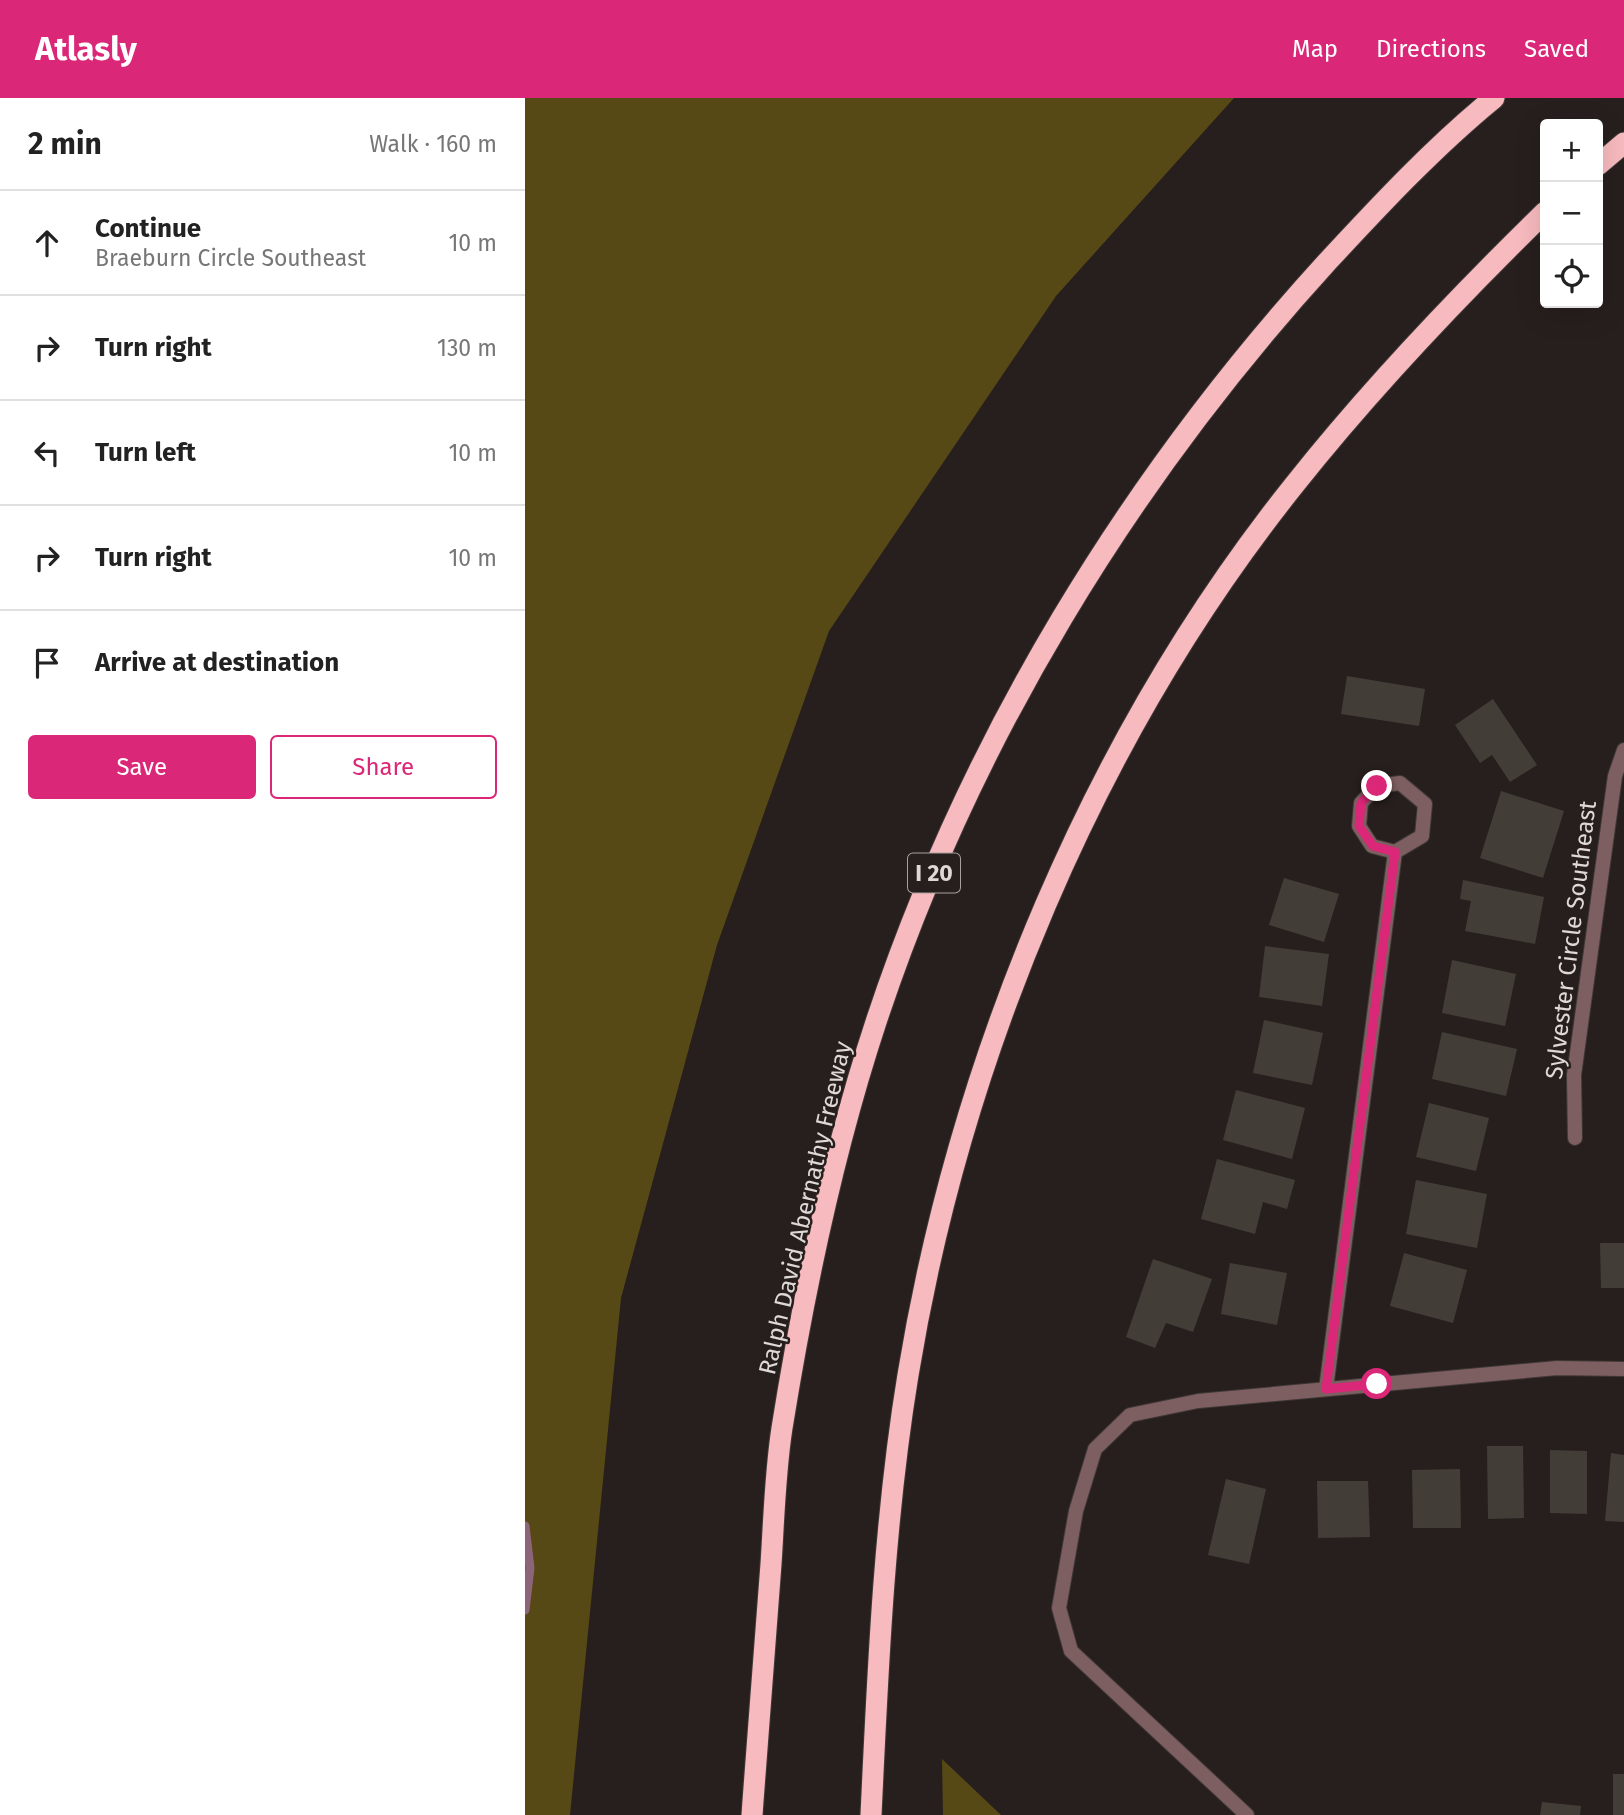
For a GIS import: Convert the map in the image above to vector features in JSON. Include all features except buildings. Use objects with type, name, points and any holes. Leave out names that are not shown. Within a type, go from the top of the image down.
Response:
[{"type":"highway","name":"Ralph David Abernathy Freeway","points":[[752,1815],[781,1434],[802,1317],[838,1158],[876,1023],[971,786],[1027,679],[1093,569],[1158,470],[1229,376],[1372,214],[1494,98]]},
{"type":"highway","points":[[1603,161],[1624,143]]},
{"type":"highway","points":[[871,1815],[879,1642],[890,1506],[908,1375],[932,1252],[967,1125],[1011,993],[1048,901],[1102,787],[1158,685],[1214,596],[1293,486],[1374,390],[1459,296],[1540,217]]},
{"type":"street","name":"Sylvester Circle Southeast","points":[[1575,1138],[1574,1075],[1615,776],[1624,750]]},
{"type":"street","points":[[1400,783],[1425,804],[1422,836],[1395,852],[1373,846],[1359,826],[1361,803],[1377,786],[1400,783]]},
{"type":"street","points":[[1326,1389],[1395,852]]},
{"type":"street","points":[[1247,1815],[1071,1651],[1059,1608],[1076,1511],[1095,1449],[1130,1415],[1198,1401],[1556,1368],[1624,1368]]},
{"type":"shaded area","points":[[525,98],[1234,98],[1056,296],[829,631],[717,945],[621,1298],[570,1815],[525,1815]]},
{"type":"shaded area","points":[[942,1759],[1001,1815],[943,1815]]},
{"type":"waterway","points":[[525,1526],[530,1568],[525,1610]]},
{"type":"route","points":[[1377,786],[1361,803],[1359,826],[1373,846],[1395,852],[1326,1389],[1377,1384]]}]
